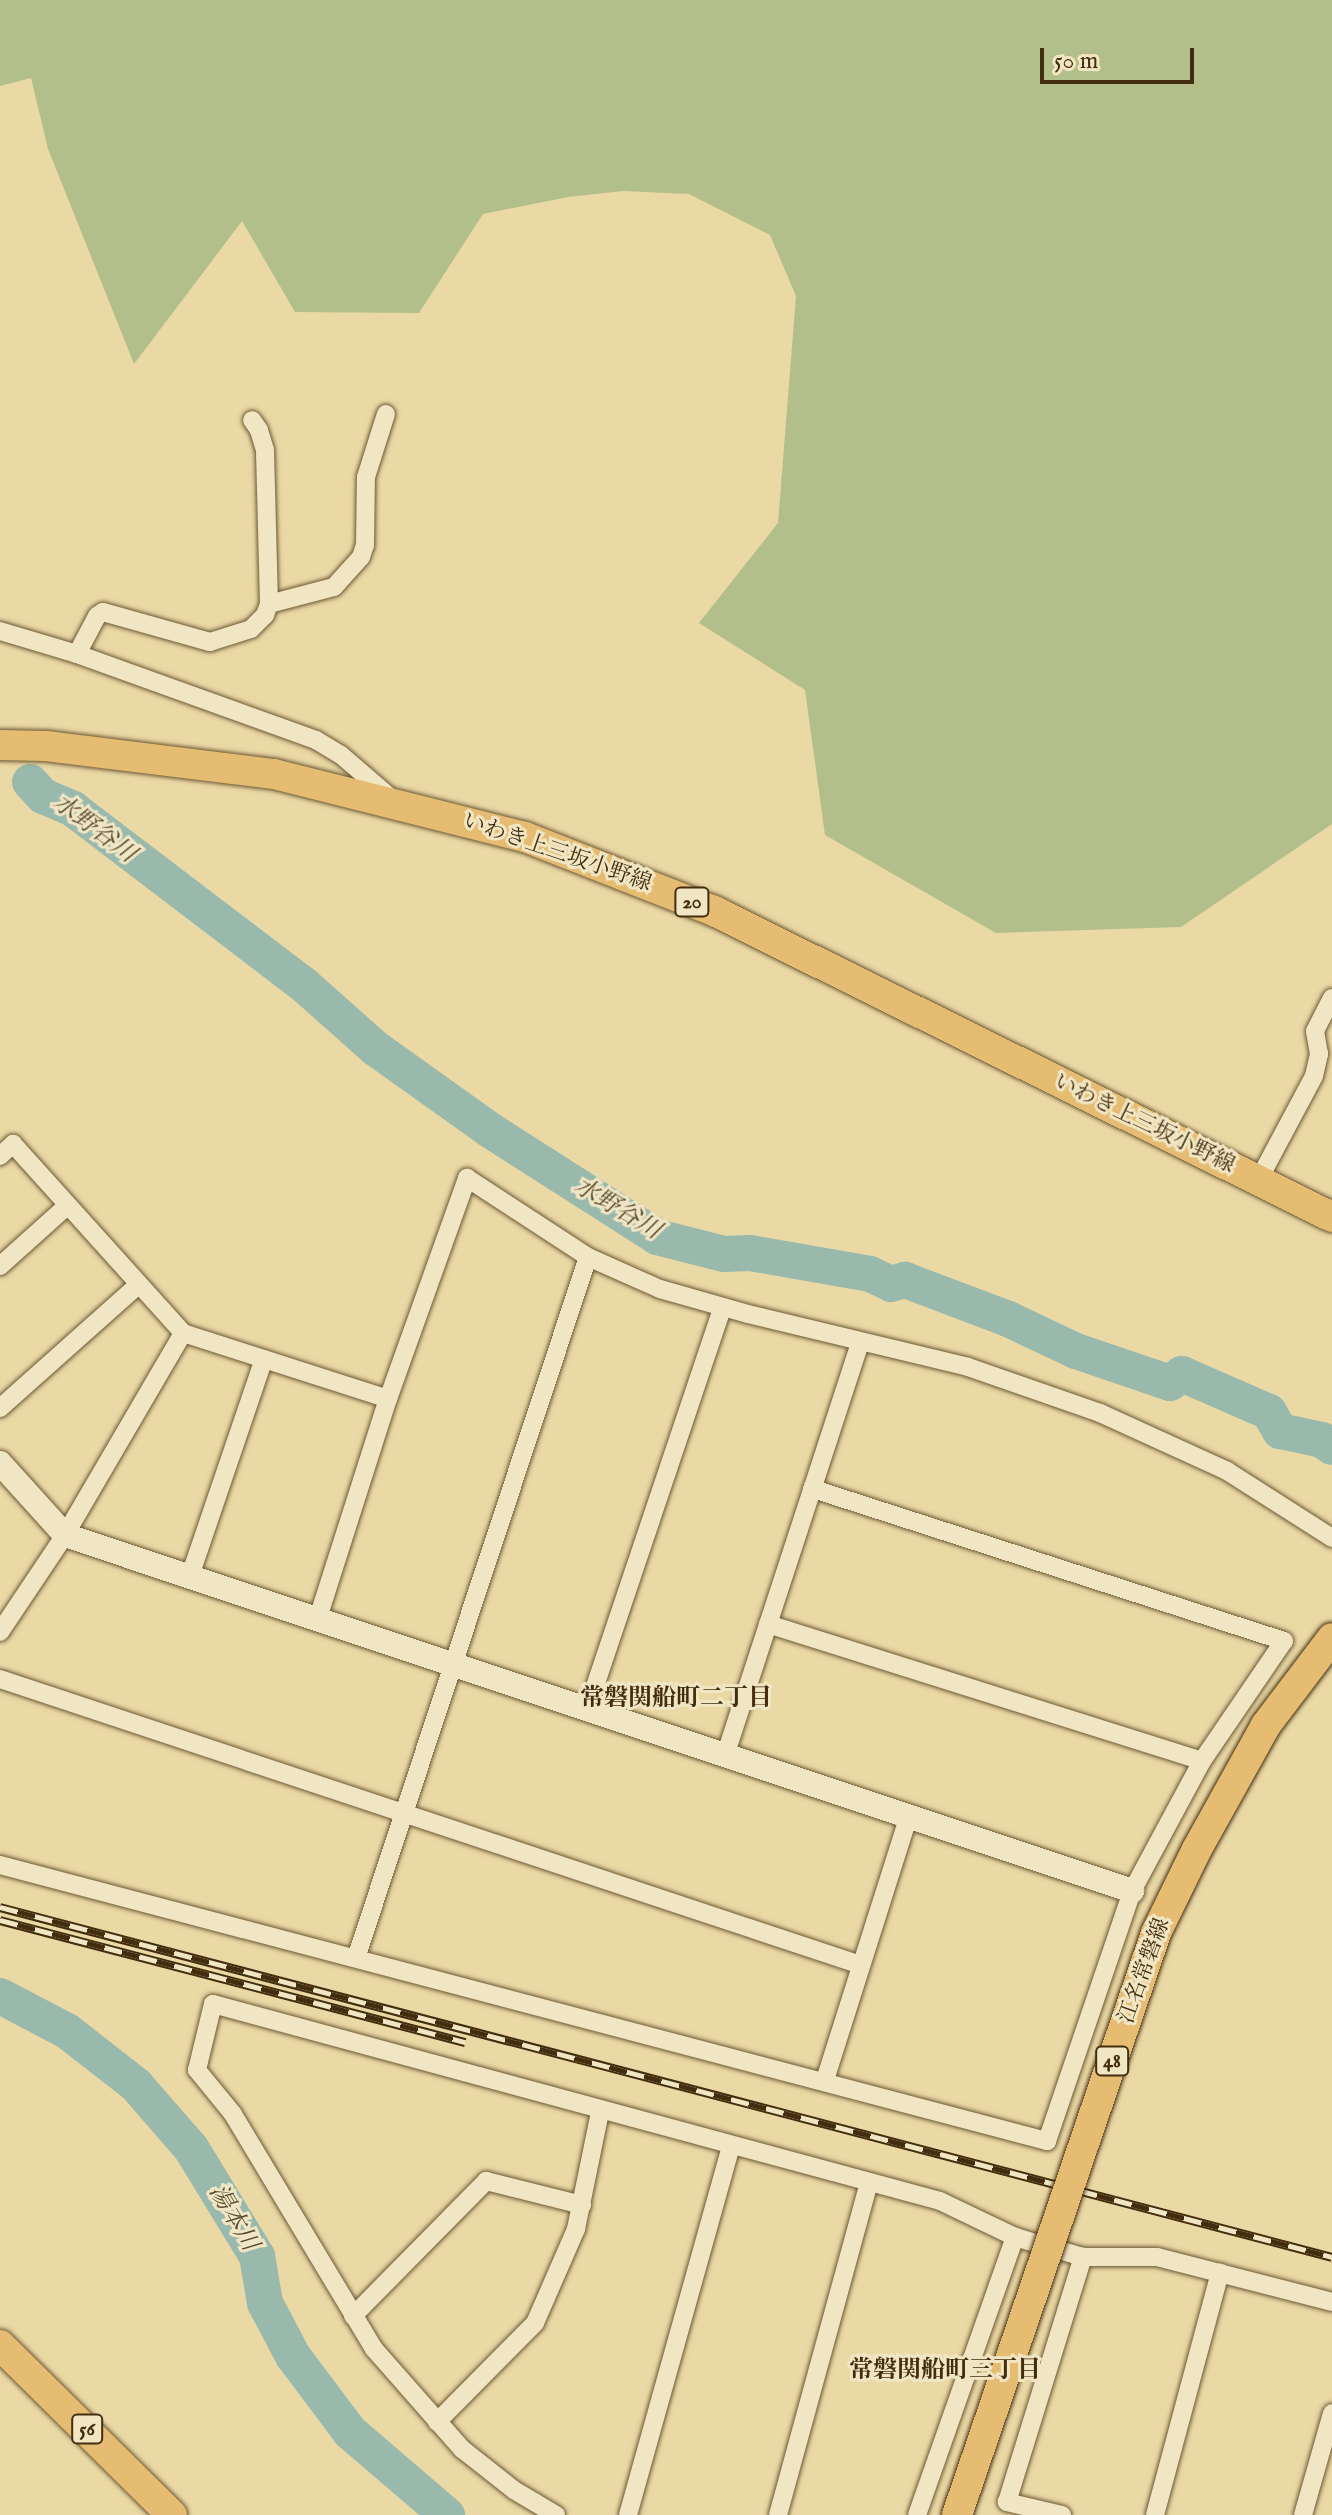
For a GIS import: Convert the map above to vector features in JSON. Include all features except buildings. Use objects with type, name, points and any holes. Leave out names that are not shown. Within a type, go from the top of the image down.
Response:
[{"type":"main road","name":"いわき上三坂小野線","points":[[0,745],[46,746],[258,771],[395,802],[525,837],[714,911],[1332,1217]]},
{"type":"main road","name":"江名常磐線","points":[[957,2515],[1156,1933],[1197,1849],[1266,1725],[1332,1638]]},
{"type":"main road","name":"56","points":[[0,2345],[172,2515]]},
{"type":"street","points":[[269,604],[334,587],[361,557],[365,545],[366,477],[386,414]]},
{"type":"street","points":[[77,654],[97,616],[103,612],[210,642],[251,629],[265,615],[269,604],[265,450],[259,430],[252,420]]},
{"type":"street","points":[[0,631],[77,654],[316,740],[341,755],[395,802]]},
{"type":"street","points":[[1258,1181],[1314,1076],[1319,1054],[1315,1031],[1332,998]]},
{"type":"street","points":[[0,1156],[13,1144],[183,1333],[388,1399]]},
{"type":"street","points":[[318,1618],[388,1399],[467,1178],[588,1257],[660,1289],[860,1343],[968,1367],[1100,1413],[1227,1471],[1332,1538]]},
{"type":"street","points":[[0,1266],[68,1205]]},
{"type":"street","points":[[356,1958],[588,1257]]},
{"type":"street","points":[[0,1408],[139,1284]]},
{"type":"street","points":[[587,1710],[723,1307]]},
{"type":"street","points":[[0,1632],[65,1535],[183,1333]]},
{"type":"street","points":[[725,1756],[860,1343]]},
{"type":"street","points":[[190,1576],[264,1359]]},
{"type":"street","points":[[0,1463],[65,1535],[1132,1891]]},
{"type":"street","points":[[0,1865],[1047,2141],[1132,1891],[1202,1761],[1284,1641],[812,1489]]},
{"type":"street","points":[[768,1624],[1202,1761]]},
{"type":"street","points":[[0,1679],[861,1965]]},
{"type":"street","points":[[825,2080],[908,1818]]},
{"type":"street","points":[[556,2515],[514,2490],[462,2449],[374,2349],[247,2137],[197,2070],[213,2004],[600,2112],[940,2201],[1015,2237],[1083,2257],[1157,2257],[1332,2302]]},
{"type":"street","points":[[437,2422],[535,2323],[576,2229],[600,2112]]},
{"type":"street","points":[[628,2515],[731,2147]]},
{"type":"street","points":[[353,2316],[486,2181],[582,2205]]},
{"type":"street","points":[[778,2515],[869,2182]]},
{"type":"street","points":[[917,2515],[1015,2237]]},
{"type":"street","points":[[1062,2515],[1007,2502],[1083,2257]]},
{"type":"street","points":[[1155,2515],[1220,2273]]},
{"type":"street","points":[[1303,2515],[1332,2413]]},
{"type":"green space","points":[[0,0],[1332,0],[1332,824],[1181,927],[996,933],[825,835],[805,690],[699,623],[778,523],[796,296],[770,235],[689,194],[623,191],[568,197],[483,214],[419,313],[295,312],[242,221],[134,364],[48,149],[31,78],[0,86]]},
{"type":"waterway","name":"水野谷川","points":[[30,782],[43,796],[73,809],[303,984],[375,1048],[490,1130],[657,1237],[724,1254],[750,1253],[870,1274],[891,1284],[905,1280],[1008,1319],[1076,1351],[1170,1383],[1182,1374],[1269,1412],[1280,1431],[1322,1440],[1332,1447]]},
{"type":"waterway","name":"湯本川","points":[[0,1996],[67,2031],[136,2085],[191,2148],[257,2256],[265,2303],[293,2356],[350,2432],[447,2515]]},
{"type":"railway","points":[[0,1907],[1332,2257]]},
{"type":"railway","points":[[0,1920],[465,2042]]},
{"type":"district","name":"常磐関船町二丁目","points":[[676,1699]]},
{"type":"district","name":"常磐関船町三丁目","points":[[945,2371]]}]
